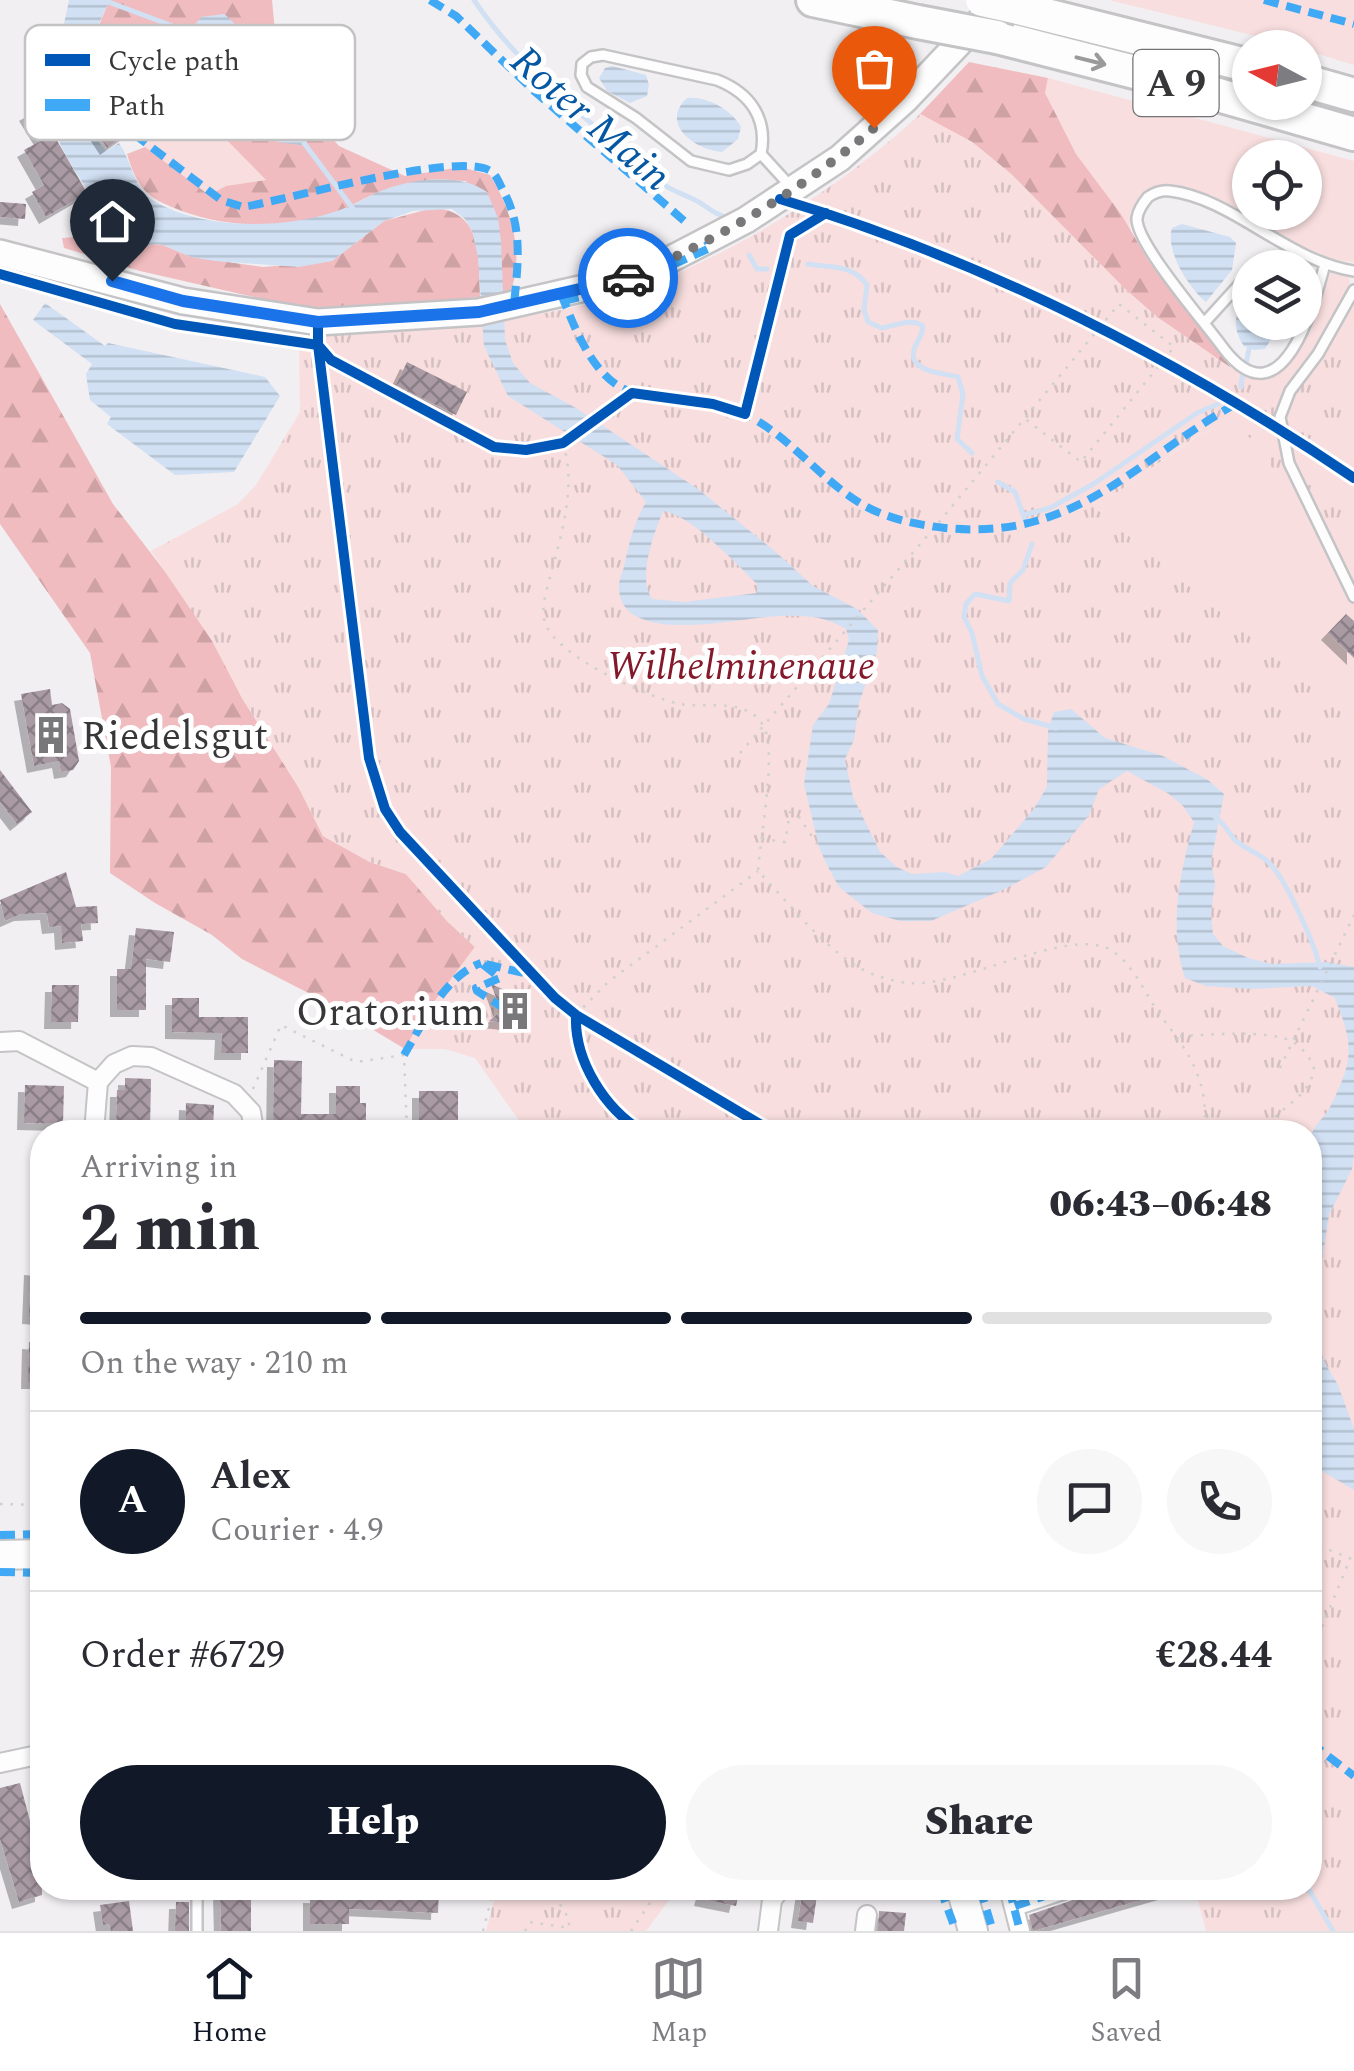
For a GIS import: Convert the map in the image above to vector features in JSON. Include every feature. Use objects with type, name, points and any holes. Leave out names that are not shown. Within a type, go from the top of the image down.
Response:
[{"type":"highway","name":"A 9","points":[[813,0],[997,37],[1354,134]]},
{"type":"highway","name":"A 9","points":[[982,0],[1232,61]]},
{"type":"highway","points":[[1322,86],[1354,95]]},
{"type":"main road","points":[[0,1555],[30,1554]]},
{"type":"main road","points":[[964,1900],[973,1931]]},
{"type":"street","points":[[0,253],[318,334],[479,312],[624,279],[794,190],[840,158],[1009,4]]},
{"type":"street","points":[[0,1042],[19,1041],[98,1082]]},
{"type":"street","points":[[95,1120],[98,1082],[114,1064],[132,1056],[151,1056],[234,1094],[254,1120]]},
{"type":"street","points":[[0,1763],[30,1757]]},
{"type":"street","points":[[768,1931],[772,1900]]},
{"type":"street","points":[[1013,1900],[1020,1931]]},
{"type":"lane","points":[[603,55],[736,87],[752,101],[760,118],[764,139],[761,154],[729,170],[691,161],[636,118],[586,87],[582,64],[603,55]]},
{"type":"lane","points":[[761,154],[794,190]]},
{"type":"lane","points":[[1325,264],[1305,331],[1281,364],[1264,372],[1255,371],[1234,362],[1154,258],[1139,232],[1137,219],[1148,197],[1168,190],[1222,208],[1325,264],[1354,271]]},
{"type":"lane","points":[[1354,290],[1318,354],[1290,391],[1280,417],[1289,463],[1354,596]]},
{"type":"lane","points":[[1205,322],[1232,292]]},
{"type":"lane","points":[[197,1900],[197,1931]]},
{"type":"path","points":[[740,753],[1119,304],[1174,347],[1081,462],[1024,418]]},
{"type":"path","points":[[563,442],[568,461],[568,499],[545,601],[545,622],[553,637],[577,660],[680,704],[733,705],[764,725],[770,747],[758,871],[838,952],[874,975],[909,983],[969,974],[1080,945],[1110,950],[1130,969],[1178,1036],[1202,1082],[1205,1120]]},
{"type":"path","points":[[760,839],[786,842],[790,812],[799,817],[819,847]]},
{"type":"path","points":[[576,1015],[608,982],[758,871]]},
{"type":"path","points":[[1280,1068],[1354,915]]},
{"type":"path","points":[[246,1105],[281,1026],[356,1062],[404,1055],[407,1120]]},
{"type":"path","points":[[1178,1036],[1256,1035],[1293,1042],[1314,1066],[1314,1076],[1310,1086],[1283,1106],[1272,1120]]},
{"type":"path","points":[[0,1504],[30,1504]]},
{"type":"path","points":[[1322,1547],[1352,1560],[1322,1629]]},
{"type":"path","points":[[483,1931],[491,1900]]},
{"type":"path","points":[[526,1931],[530,1922],[569,1928],[569,1919],[557,1900]]},
{"type":"path","points":[[630,1931],[652,1900]]},
{"type":"green space","points":[[110,0],[272,0],[274,25],[234,25],[224,14],[231,25],[100,25]]},
{"type":"green space","points":[[1109,0],[1354,0],[1354,65],[1322,55],[1322,30],[1232,30]]},
{"type":"green space","points":[[969,62],[1048,78],[1045,93],[1076,154],[1121,214],[1148,260],[1231,368],[1157,317],[1011,174],[972,142],[920,114]]},
{"type":"green space","points":[[1048,78],[1277,140],[1232,140],[1232,206],[1195,189],[1155,186],[1134,205],[1131,233],[1076,154],[1045,93]]},
{"type":"green space","name":"Wilhelminenaue","points":[[920,114],[972,142],[1011,174],[1157,317],[1231,368],[1254,378],[1263,378],[1285,366],[1300,380],[1354,299],[1354,576],[1236,420],[1198,435],[1095,508],[1354,723],[1354,1931],[1206,1931],[1198,1900],[1322,1900],[1322,1120],[519,1120],[475,1058],[445,1049],[405,1049],[423,1017],[475,947],[406,874],[370,862],[323,836],[212,641],[151,551],[238,504],[256,485],[300,412],[299,334],[510,318],[624,294],[716,255],[761,231],[847,175]]},
{"type":"green space","points":[[140,140],[227,140],[266,180],[226,186],[209,195]]},
{"type":"green space","points":[[227,140],[304,140],[308,146],[306,140],[334,140],[405,176],[461,167],[490,175],[514,233],[516,265],[509,295],[501,295],[501,241],[466,181],[403,185],[333,213],[295,222],[238,223],[200,217],[160,202],[140,184],[127,154],[145,147],[209,195],[226,186],[266,180]]},
{"type":"green space","points":[[1322,152],[1354,161],[1354,262],[1295,242],[1274,230],[1322,230]]},
{"type":"green space","points":[[433,208],[450,211],[470,227],[478,252],[480,297],[319,312],[140,271],[64,248],[62,238],[91,236],[110,224],[132,250],[163,245],[191,257],[263,267],[332,261],[384,221]]},
{"type":"green space","points":[[1331,271],[1349,277],[1350,283],[1322,338],[1322,298]]},
{"type":"green space","points":[[0,304],[113,504],[213,641],[323,836],[370,862],[406,874],[475,947],[423,1017],[405,1049],[330,1004],[242,959],[212,935],[110,873],[111,767],[90,653],[0,524]]},
{"type":"green space","points":[[1305,340],[1321,340],[1295,375],[1285,366]]},
{"type":"green space","points":[[1236,420],[1354,576],[1354,723],[1095,508],[1199,435]]},
{"type":"green space","points":[[494,1900],[669,1900],[646,1931],[486,1931]]},
{"type":"water","points":[[69,0],[110,0],[99,25],[63,25]]},
{"type":"water","points":[[224,14],[236,25],[195,25],[201,17]]},
{"type":"water","points":[[612,66],[646,75],[647,96],[630,103],[607,91],[599,78],[605,68]]},
{"type":"water","points":[[687,98],[725,109],[741,127],[738,139],[722,152],[692,141],[679,126],[677,117]]},
{"type":"water","points":[[59,140],[98,140],[106,151],[119,143],[142,189],[154,201],[219,222],[267,224],[314,218],[389,188],[433,179],[462,181],[487,192],[498,218],[501,241],[505,340],[513,363],[530,383],[576,408],[698,489],[813,586],[857,609],[878,630],[877,652],[859,703],[854,740],[845,759],[853,797],[880,852],[897,867],[912,874],[945,872],[958,876],[991,859],[1033,810],[1047,787],[1048,731],[1054,712],[1071,709],[1105,738],[1163,756],[1208,780],[1224,794],[1211,862],[1215,883],[1213,934],[1223,946],[1272,964],[1326,962],[1354,967],[1354,1154],[1352,1169],[1329,1215],[1322,1260],[1320,1120],[1344,1077],[1349,1053],[1346,1029],[1335,998],[1312,986],[1252,989],[1206,986],[1185,978],[1177,919],[1194,822],[1183,806],[1127,771],[1099,789],[1089,815],[1046,867],[931,921],[900,921],[872,913],[839,887],[827,865],[804,784],[813,725],[829,704],[849,640],[846,629],[822,619],[796,616],[661,624],[640,618],[625,607],[620,581],[632,533],[646,502],[617,465],[508,396],[484,346],[478,257],[465,219],[452,209],[413,211],[384,221],[332,261],[299,267],[215,261],[191,257],[163,245],[132,250],[112,245],[108,238],[110,224]],"holes":[[[663,511],[687,521],[757,584],[757,593],[684,602],[652,599],[647,568]]]},
{"type":"water","points":[[273,140],[305,140],[308,146]]},
{"type":"water","points":[[1182,224],[1230,237],[1236,243],[1232,270],[1206,302],[1175,258],[1172,228]]},
{"type":"water","points":[[45,303],[105,346],[108,343],[265,377],[280,396],[234,472],[175,475],[107,424],[111,417],[90,400],[86,374],[92,364],[33,320]]},
{"type":"water","points":[[1241,340],[1271,340],[1265,349],[1244,346]]},
{"type":"water","points":[[1322,1355],[1354,1429],[1354,1490],[1322,1471]]},
{"type":"building","points":[[42,140],[57,140],[87,193],[46,217],[32,192],[44,185],[24,150]]},
{"type":"building","points":[[102,140],[118,140],[107,148]]},
{"type":"building","points":[[0,202],[26,204],[25,219],[0,217]]},
{"type":"building","points":[[407,362],[467,392],[456,415],[396,385]]},
{"type":"building","points":[[1346,614],[1354,621],[1354,658],[1328,633]]},
{"type":"building","name":"Riedelsgut","points":[[50,689],[52,705],[62,703],[70,709],[79,761],[73,770],[61,772],[59,761],[34,766],[21,694]]},
{"type":"building","points":[[0,770],[32,812],[17,824],[0,802]]},
{"type":"building","points":[[66,872],[76,907],[97,906],[98,923],[81,924],[83,941],[62,943],[61,926],[49,927],[47,913],[21,914],[5,921],[0,900]]},
{"type":"building","points":[[136,928],[174,932],[170,962],[146,959],[146,1010],[117,1010],[117,969],[131,969]]},
{"type":"building","points":[[491,984],[507,991],[520,1008],[515,1020],[489,1021],[501,1011]]},
{"type":"building","points":[[52,985],[79,985],[78,1022],[51,1022]]},
{"type":"building","points":[[172,998],[199,998],[199,1017],[248,1017],[248,1053],[221,1053],[222,1033],[172,1032]]},
{"type":"building","points":[[274,1060],[302,1061],[301,1114],[336,1114],[336,1086],[360,1086],[360,1103],[366,1103],[366,1120],[273,1120]]},
{"type":"building","points":[[125,1078],[151,1079],[150,1120],[116,1120],[117,1090],[125,1090]]},
{"type":"building","points":[[25,1085],[64,1086],[63,1120],[24,1123]]},
{"type":"building","points":[[419,1091],[458,1091],[458,1120],[419,1120]]},
{"type":"building","points":[[186,1103],[214,1105],[213,1120],[185,1120]]},
{"type":"building","points":[[20,1783],[30,1821],[30,1899],[19,1902],[0,1839],[0,1788]]},
{"type":"building","points":[[220,1900],[251,1900],[251,1931],[221,1931]]},
{"type":"building","points":[[310,1900],[439,1900],[438,1913],[349,1909],[349,1924],[310,1924]]},
{"type":"building","points":[[706,1900],[737,1900],[736,1906]]},
{"type":"building","points":[[801,1900],[816,1900],[813,1923],[798,1921]]},
{"type":"building","points":[[1073,1900],[1141,1900],[1033,1931],[1029,1915]]},
{"type":"building","points":[[129,1901],[133,1931],[111,1931],[109,1924],[103,1925],[100,1905]]},
{"type":"building","points":[[176,1902],[189,1902],[189,1931],[175,1931]]},
{"type":"building","points":[[879,1911],[906,1913],[904,1931],[878,1931]]},
{"type":"waterway","name":"Roter Main","points":[[103,0],[170,25]]},
{"type":"waterway","name":"Roter Main","points":[[474,0],[515,52],[587,120],[663,184],[725,217]]},
{"type":"waterway","name":"Roter Main","points":[[304,143],[354,210]]},
{"type":"waterway","name":"Roter Main","points":[[749,255],[757,269],[767,269]]},
{"type":"waterway","name":"Roter Main","points":[[808,264],[841,268],[861,278],[867,285],[864,310],[868,322],[882,328],[908,322],[923,326],[914,350],[916,363],[958,377],[963,394],[957,439],[972,453]]},
{"type":"waterway","points":[[1246,364],[1249,349]]},
{"type":"waterway","points":[[1241,387],[1243,372]]},
{"type":"waterway","points":[[1023,515],[1050,508],[1095,483],[1197,413],[1218,404]]},
{"type":"waterway","name":"Roter Main","points":[[998,482],[1015,492],[1025,520]]},
{"type":"waterway","name":"Roter Main","points":[[1032,544],[1023,570],[1010,583],[1009,601],[975,594],[966,604],[964,617],[982,676],[998,704],[1024,719],[1056,728]]},
{"type":"waterway","name":"Roter Main","points":[[1215,817],[1235,840],[1275,870],[1298,912],[1320,967]]},
{"type":"waterway","points":[[1315,1900],[1333,1931]]},
{"type":"marked path","points":[[430,0],[456,16],[534,91],[689,225]]},
{"type":"marked path","points":[[1264,0],[1354,24]]},
{"type":"marked path","points":[[142,140],[221,200],[243,207],[412,171],[475,167],[492,172],[510,206],[517,233],[514,304]]},
{"type":"marked path","points":[[564,301],[626,286],[710,248],[707,241]]},
{"type":"marked path","points":[[561,294],[599,368],[610,380],[639,394]]},
{"type":"marked path","points":[[738,411],[772,431],[848,495],[874,511],[924,525],[991,529],[1032,522],[1102,492],[1237,403]]},
{"type":"marked path","points":[[505,1009],[477,991],[476,988],[500,978],[481,963],[528,974]]},
{"type":"marked path","points":[[404,1055],[446,989],[481,963]]},
{"type":"marked path","points":[[0,1535],[30,1534]]},
{"type":"marked path","points":[[0,1572],[30,1573]]},
{"type":"marked path","points":[[1322,1751],[1354,1776]]},
{"type":"marked path","points":[[944,1900],[956,1931]]},
{"type":"marked path","points":[[984,1900],[993,1931]]},
{"type":"marked path","points":[[1012,1900],[1020,1931]]},
{"type":"marked path","points":[[1015,1906],[1033,1900]]},
{"type":"cycle path","points":[[780,199],[932,252],[1077,317],[1218,392],[1354,478]]},
{"type":"cycle path","points":[[0,274],[175,324],[318,345],[331,360],[494,447],[526,450],[563,443],[632,393],[713,404],[745,414],[790,235],[826,213]]},
{"type":"cycle path","points":[[318,322],[369,758],[385,809],[400,832],[555,998],[576,1015],[753,1120]]},
{"type":"cycle path","points":[[576,1015],[586,1066],[605,1097],[627,1120]]},
{"type":"way so far","points":[[628,278],[679,256],[767,208],[840,158],[874,128]]},
{"type":"place","name":"Riedelsgut","points":[[51,735]]},
{"type":"place","name":"Oratorium","points":[[515,1011]]},
{"type":"route","points":[[112,281],[183,301],[318,322],[479,312],[628,278]]}]
